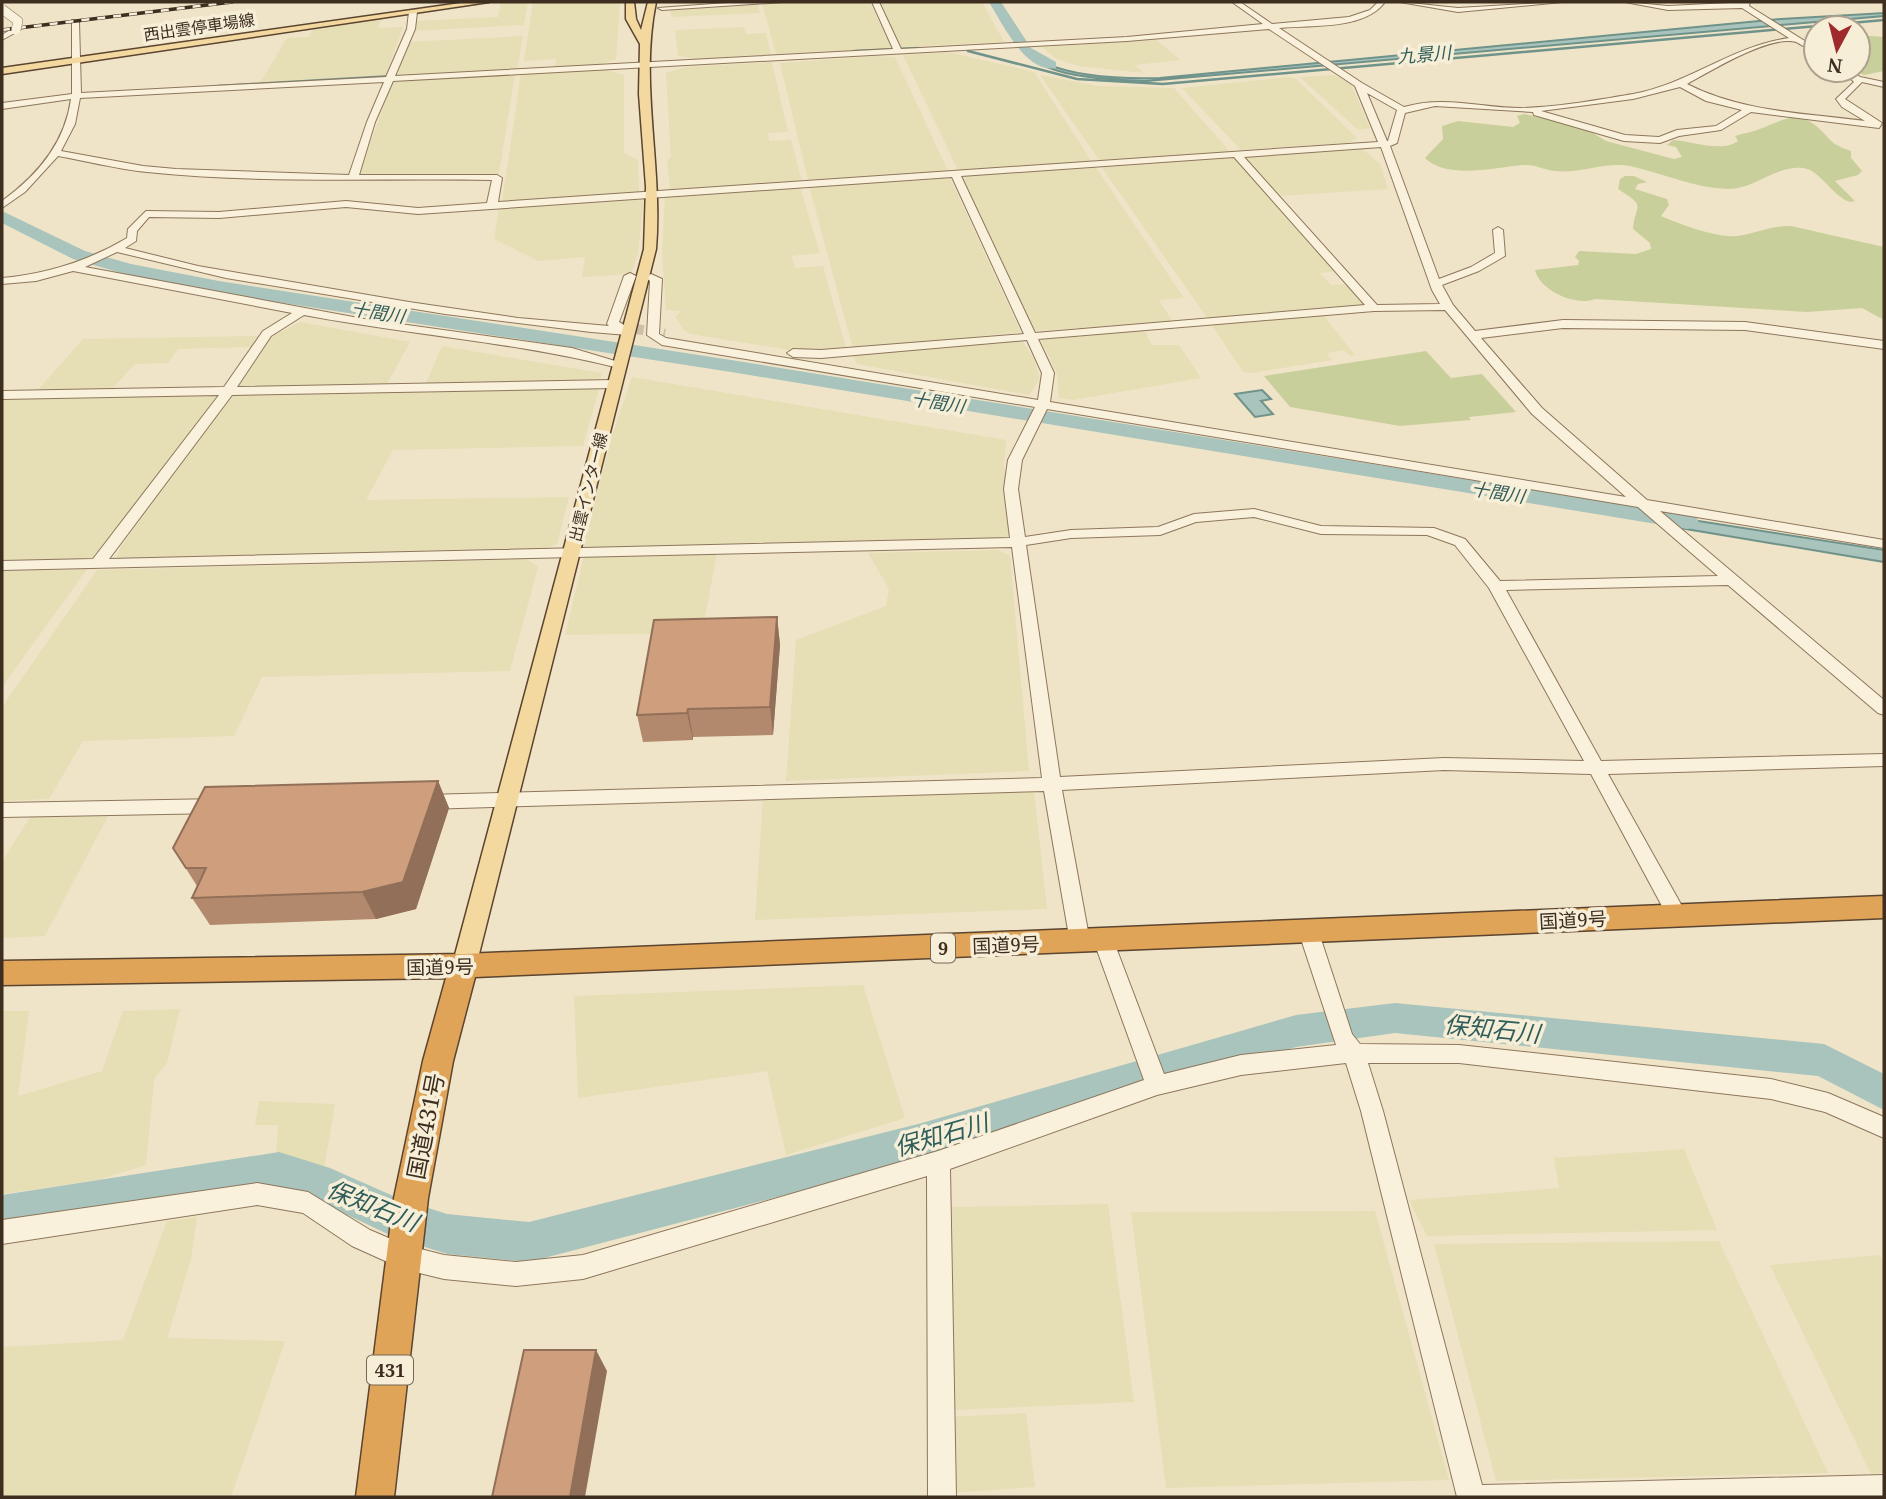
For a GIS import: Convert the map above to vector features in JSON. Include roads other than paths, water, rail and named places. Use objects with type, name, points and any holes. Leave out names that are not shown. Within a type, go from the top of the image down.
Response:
[{"type":"highway","name":"国道9号","points":[[2,973],[464,967],[1884,907]]},
{"type":"highway","name":"国道431号","points":[[375,1497],[411,1198],[438,1061],[464,967]]},
{"type":"main road","name":"西出雲停車場線","points":[[2,71],[485,2]]},
{"type":"main road","points":[[630,2],[631,19],[645,47],[660,38]]},
{"type":"main road","points":[[660,4],[662,20]]},
{"type":"main road","name":"出雲インター線","points":[[464,967],[620,362],[624,331],[650,249],[654,195],[645,47],[660,4]]},
{"type":"street","points":[[660,4],[779,2]]},
{"type":"street","points":[[874,2],[898,52]]},
{"type":"street","points":[[1235,2],[1359,85],[1403,110],[1440,104],[1531,111],[1624,138],[1660,140],[1677,133],[1718,128],[1749,109]]},
{"type":"street","points":[[2,106],[74,96],[1015,46],[1274,27],[1357,18],[1373,12],[1382,2]]},
{"type":"street","points":[[1404,2],[1449,10],[1477,5],[1558,2]]},
{"type":"street","points":[[1628,2],[1668,8],[1746,3],[1766,20],[1802,43]]},
{"type":"street","points":[[2,9],[18,22],[16,30],[2,38]]},
{"type":"street","points":[[353,178],[371,122],[411,29],[413,12]]},
{"type":"street","points":[[5,203],[32,183],[71,126],[78,60],[75,22]]},
{"type":"street","points":[[1531,111],[1680,85],[1707,68],[1765,44],[1796,39]]},
{"type":"street","points":[[1855,84],[1840,96],[1842,102],[1882,127]]},
{"type":"street","points":[[1359,85],[1438,283],[1438,290],[1448,307],[1544,418],[1884,709]]},
{"type":"street","points":[[1680,85],[1709,99],[1749,109],[1882,127]]},
{"type":"street","points":[[2,281],[22,280],[75,267],[115,250],[132,239],[132,231],[146,214],[219,215],[346,204],[418,211],[1384,144],[1392,142],[1403,110]]},
{"type":"street","points":[[53,152],[144,169],[353,178],[497,178],[492,206]]},
{"type":"street","points":[[1236,154],[1374,307]]},
{"type":"street","points":[[955,173],[1048,373],[1043,405],[1015,460],[1011,489],[1052,784],[1092,942],[1157,1085]]},
{"type":"street","points":[[1438,283],[1475,269],[1501,254],[1498,230]]},
{"type":"street","points":[[115,250],[165,264],[329,293],[550,326],[624,331]]},
{"type":"street","points":[[75,267],[303,311],[572,352],[620,362]]},
{"type":"street","points":[[624,331],[613,324],[630,276]]},
{"type":"street","points":[[651,277],[656,279],[653,335],[662,341],[1649,508],[1884,544]]},
{"type":"street","points":[[98,562],[228,391],[267,334],[329,293]]},
{"type":"street","points":[[665,334],[812,355],[1374,307],[1448,307]]},
{"type":"street","points":[[654,309],[670,329],[685,337]]},
{"type":"street","points":[[1473,335],[1563,324],[1745,326],[1884,345]]},
{"type":"street","points":[[2,395],[613,384]]},
{"type":"street","points":[[2,566],[1020,542],[1071,534],[1160,531],[1194,517],[1254,513],[1321,530],[1429,531],[1460,542],[1496,586],[1677,915]]},
{"type":"street","points":[[1496,586],[1733,580]]},
{"type":"street","points":[[413,802],[1052,784],[1444,764],[1594,768],[1884,760]]},
{"type":"street","points":[[2,810],[235,806]]},
{"type":"street","points":[[1309,933],[1343,1038],[1354,1053],[1372,1111],[1471,1497]]},
{"type":"street","points":[[2,1232],[257,1194],[308,1203],[362,1238],[405,1250],[444,1267],[516,1274],[583,1267],[938,1162],[1157,1085],[1241,1065],[1354,1053],[1460,1054],[1771,1088],[1828,1103],[1884,1128]]},
{"type":"street","points":[[938,1162],[942,1497]]},
{"type":"street","points":[[1486,1497],[1884,1489]]},
{"type":"water","points":[[1884,13],[1884,16],[1872,17],[1872,14],[1867,14]]},
{"type":"water","points":[[1802,18],[1802,23],[1147,81],[1098,78],[1060,72],[1030,58],[1021,47],[1026,47],[1050,65],[1068,71],[1108,77],[1160,78]]},
{"type":"water","points":[[1262,390],[1271,399],[1261,401],[1273,414],[1255,417],[1235,394]]},
{"type":"water","points":[[1660,515],[1884,550],[1884,562],[1674,527]]},
{"type":"waterway","name":"九景川","points":[[995,2],[1026,51],[1051,65]]},
{"type":"waterway","points":[[968,51],[1077,79],[1163,84],[1884,20]]},
{"type":"waterway","points":[[854,51],[918,48]]},
{"type":"waterway","points":[[218,86],[393,76]]},
{"type":"waterway","name":"十間川","points":[[2,216],[79,255],[128,269],[219,287],[731,366],[1687,522]]},
{"type":"waterway","name":"保知石川","points":[[2,1215],[279,1171],[330,1187],[394,1217],[447,1234],[529,1242],[922,1141],[1296,1031],[1395,1018],[1824,1060],[1884,1093]]},
{"type":"tunnel","points":[[619,326],[665,334]]},
{"type":"railway","points":[[2,30],[232,2]]}]
